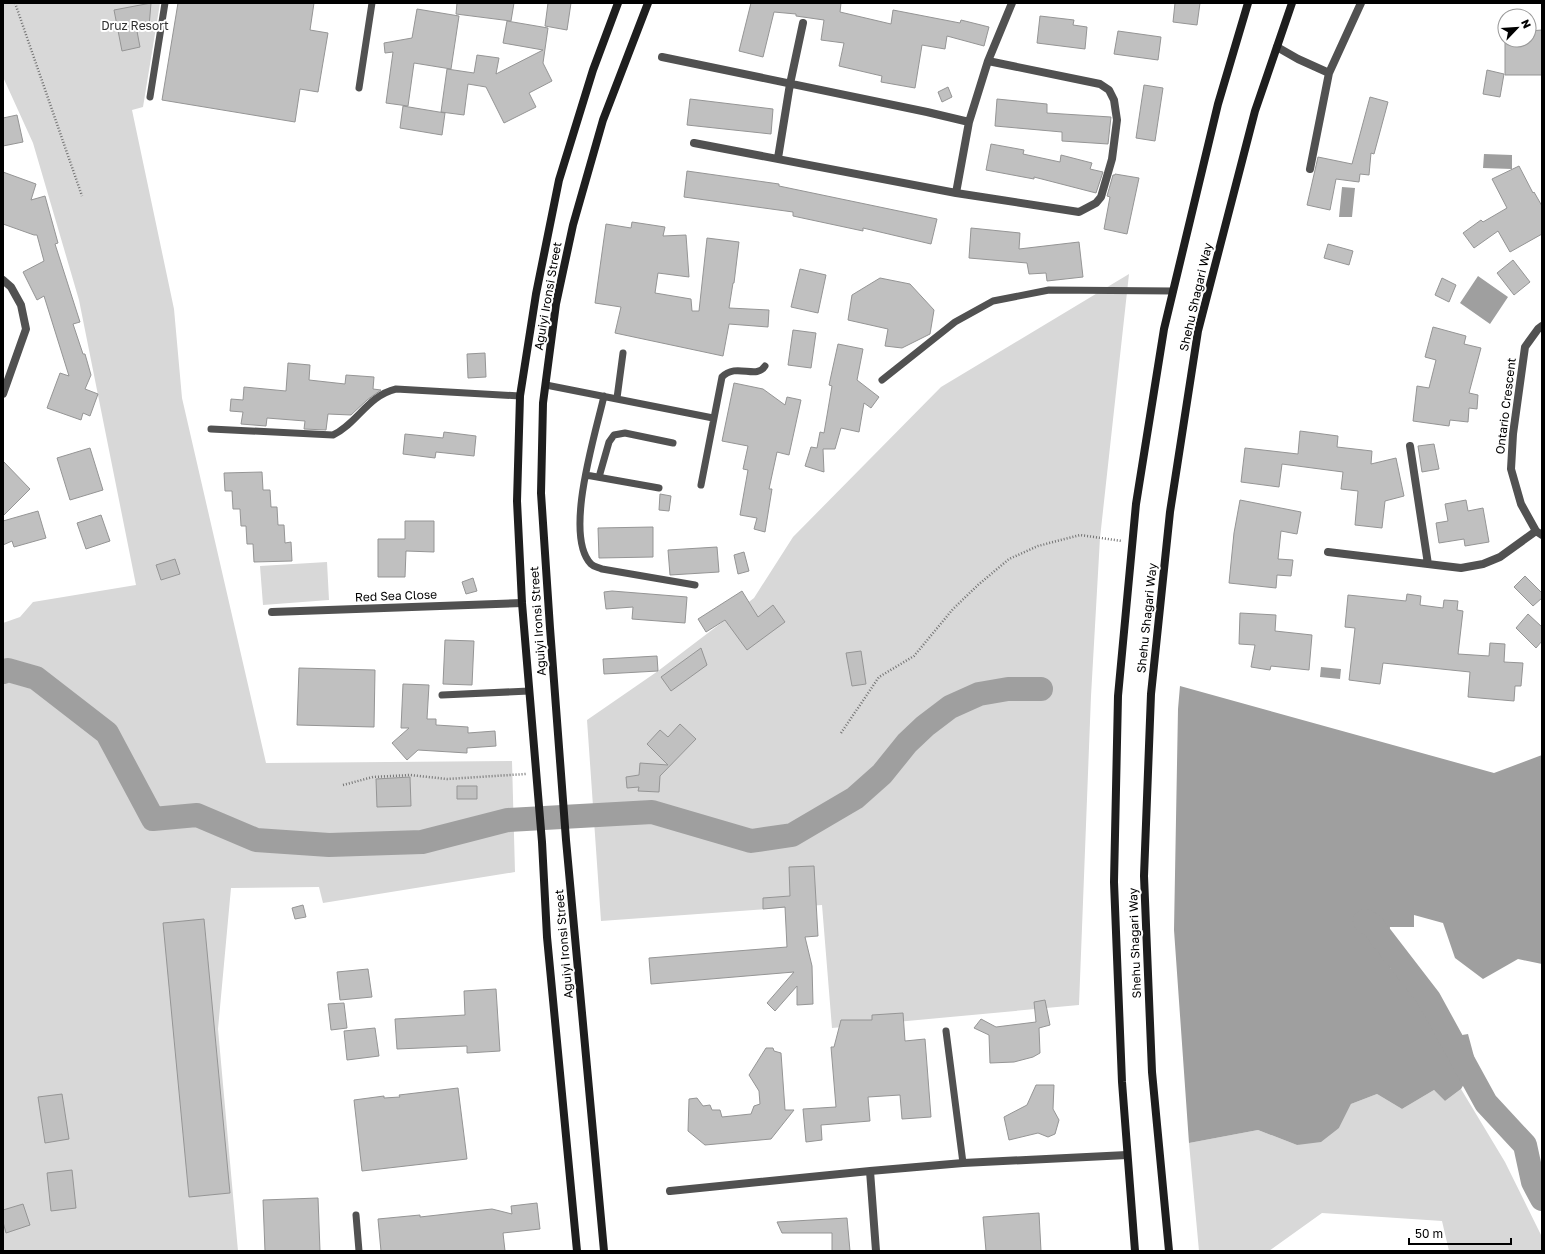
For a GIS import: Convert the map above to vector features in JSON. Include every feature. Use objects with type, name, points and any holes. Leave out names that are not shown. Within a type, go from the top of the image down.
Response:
[{"type":"main road","name":"Aguiyi Ironsi Street","points":[[577,1251],[548,937],[538,785],[522,603],[517,501],[520,396],[536,294],[560,180],[593,70],[618,3]]},
{"type":"main road","name":"Aguiyi Ironsi Street","points":[[604,1251],[566,840],[541,493],[543,403],[556,304],[573,225],[603,120],[648,3]]},
{"type":"main road","name":"Shehu Shagari Way","points":[[1135,1251],[1122,1082],[1114,882],[1118,696],[1136,504],[1164,329],[1218,104],[1248,3]]},
{"type":"main road","name":"Shehu Shagari Way","points":[[1169,1251],[1152,1072],[1144,876],[1151,694],[1170,512],[1198,331],[1255,111],[1292,3]]},
{"type":"street","points":[[956,193],[969,122],[988,61],[1012,3]]},
{"type":"street","points":[[1310,169],[1329,73],[1360,3]]},
{"type":"street","points":[[778,158],[790,84],[803,23]]},
{"type":"street","points":[[1277,47],[1298,59],[1329,73]]},
{"type":"street","points":[[662,57],[969,122]]},
{"type":"street","points":[[694,143],[956,193],[1079,212],[1096,203],[1101,197],[1112,159],[1117,120],[1114,100],[1109,90],[1100,84],[988,61]]},
{"type":"street","points":[[3,280],[11,287],[22,305],[26,329],[3,394]]},
{"type":"street","name":"Ontario Crescent","points":[[1539,533],[1522,504],[1511,469],[1513,434],[1525,347],[1538,329],[1542,326]]},
{"type":"street","points":[[1410,446],[1428,564]]},
{"type":"street","points":[[1328,552],[1461,568],[1484,564],[1500,557],[1539,533]]},
{"type":"street","name":"Red Sea Close","points":[[272,612],[522,603]]},
{"type":"street","points":[[670,1191],[962,1163],[1127,1155]]},
{"type":"street","points":[[870,1171],[876,1251]]},
{"type":"lane","points":[[150,97],[165,3]]},
{"type":"lane","points":[[359,88],[372,3]]},
{"type":"lane","points":[[882,380],[955,322],[993,301],[1049,290],[1174,291]]},
{"type":"lane","points":[[617,398],[624,353]]},
{"type":"lane","points":[[701,485],[722,377],[726,372],[734,370],[758,372],[765,366]]},
{"type":"lane","points":[[546,385],[713,418]]},
{"type":"lane","points":[[211,430],[332,435],[341,431],[375,398],[385,391],[396,389],[520,396]]},
{"type":"lane","points":[[604,396],[586,475],[579,514],[580,533],[583,547],[588,559],[592,565],[602,569],[696,585]]},
{"type":"lane","points":[[599,477],[609,442],[614,435],[625,433],[673,443]]},
{"type":"lane","points":[[586,475],[659,488]]},
{"type":"lane","points":[[442,695],[529,691]]},
{"type":"lane","points":[[946,1031],[962,1163]]},
{"type":"lane","points":[[356,1214],[359,1251]]},
{"type":"path","points":[[15,3],[82,196]]},
{"type":"path","points":[[842,733],[879,678],[914,656],[953,609],[978,584],[1009,559],[1038,546],[1080,536],[1132,543]]},
{"type":"path","points":[[343,785],[373,777],[410,775],[447,779],[537,773]]},
{"type":"green space","name":"Druz Resort","points":[[3,3],[160,3],[143,107],[132,110],[174,309],[182,398],[266,763],[512,761],[515,872],[323,903],[319,887],[231,888],[218,1029],[238,1251],[3,1251],[3,623],[20,617],[33,602],[136,585],[79,300],[33,143],[3,77]]},
{"type":"green space","points":[[1129,274],[1100,538],[1091,696],[1079,1005],[832,1028],[822,905],[601,921],[587,720],[658,671],[754,598],[793,537],[941,387]]},
{"type":"green space","points":[[327,562],[329,600],[263,605],[260,566]]},
{"type":"green space","points":[[1461,1089],[1505,1162],[1542,1237],[1542,1251],[1449,1251],[1442,1221],[1322,1213],[1269,1251],[1199,1251],[1189,1143],[1258,1130],[1297,1145],[1339,1128],[1351,1104],[1377,1094],[1402,1109],[1434,1090],[1445,1101]]},
{"type":"shaded area","points":[[1484,154],[1512,155],[1512,169],[1483,168]]},
{"type":"shaded area","points":[[1342,187],[1355,188],[1352,217],[1339,217]]},
{"type":"shaded area","points":[[1478,276],[1508,297],[1490,324],[1460,303]]},
{"type":"shaded area","points":[[1321,667],[1341,669],[1340,679],[1320,677]]},
{"type":"shaded area","points":[[1180,686],[1494,773],[1542,755],[1542,964],[1518,959],[1483,979],[1455,958],[1443,923],[1414,915],[1414,927],[1390,927],[1385,952],[1391,969],[1414,969],[1436,1011],[1445,1038],[1468,1034],[1476,1064],[1461,1089],[1445,1101],[1434,1090],[1402,1109],[1377,1094],[1351,1104],[1339,1128],[1321,1142],[1297,1145],[1258,1130],[1189,1143],[1174,930],[1178,709]]},
{"type":"building","points":[[151,3],[149,27],[136,26],[140,47],[122,51],[114,10]]},
{"type":"building","points":[[178,3],[314,3],[310,30],[328,33],[318,92],[300,89],[295,122],[162,100]]},
{"type":"building","points":[[457,3],[514,3],[511,21],[456,14]]},
{"type":"building","points":[[548,3],[571,3],[567,30],[545,26]]},
{"type":"building","points":[[751,3],[841,3],[840,12],[891,24],[893,10],[960,23],[961,20],[989,27],[984,46],[947,36],[945,49],[922,45],[915,88],[881,82],[882,76],[839,66],[844,43],[821,40],[824,20],[796,16],[796,14],[774,12],[763,57],[739,51]]},
{"type":"building","points":[[1175,3],[1200,3],[1197,25],[1173,22]]},
{"type":"building","points":[[417,9],[459,16],[451,69],[414,63],[408,106],[386,103],[393,52],[385,53],[384,43],[412,38]]},
{"type":"building","points":[[1040,16],[1074,20],[1073,25],[1087,27],[1085,49],[1037,43]]},
{"type":"building","points":[[507,21],[548,28],[543,63],[552,81],[529,93],[536,107],[504,123],[486,87],[468,84],[464,115],[441,112],[447,69],[474,73],[477,55],[499,58],[496,74],[543,50],[503,43]]},
{"type":"building","points":[[1537,30],[1542,30],[1542,75],[1505,75],[1505,48],[1537,48]]},
{"type":"building","points":[[1118,31],[1161,37],[1158,60],[1114,54]]},
{"type":"building","points":[[1487,70],[1504,74],[1500,97],[1483,94]]},
{"type":"building","points":[[1144,85],[1163,88],[1155,141],[1136,138]]},
{"type":"building","points":[[948,87],[952,97],[942,102],[938,92]]},
{"type":"building","points":[[1370,97],[1388,102],[1374,154],[1371,153],[1369,175],[1360,174],[1359,182],[1336,179],[1330,210],[1307,205],[1318,157],[1352,164]]},
{"type":"building","points":[[690,99],[773,109],[771,134],[687,125]]},
{"type":"building","points":[[997,99],[1047,104],[1047,113],[1111,117],[1108,144],[1062,141],[1062,132],[995,126]]},
{"type":"building","points":[[403,106],[445,113],[442,135],[400,128]]},
{"type":"building","points":[[17,115],[23,142],[3,146],[3,118]]},
{"type":"building","points":[[991,144],[1024,150],[1023,154],[1060,162],[1061,155],[1092,163],[1090,169],[1103,172],[1096,193],[1034,177],[1034,179],[986,170]]},
{"type":"building","points":[[1519,166],[1533,193],[1534,192],[1542,206],[1542,234],[1510,252],[1498,231],[1474,248],[1463,233],[1481,220],[1483,222],[1507,208],[1492,179]]},
{"type":"building","points":[[687,171],[779,184],[779,186],[937,219],[931,244],[863,228],[863,231],[793,216],[793,212],[684,197]]},
{"type":"building","points":[[3,172],[36,184],[31,200],[45,196],[58,243],[55,244],[80,322],[73,324],[83,354],[85,354],[91,375],[85,389],[98,394],[90,416],[83,413],[81,420],[47,408],[60,373],[69,376],[44,296],[37,300],[23,272],[44,261],[37,235],[3,224]]},
{"type":"building","points":[[1115,174],[1139,178],[1127,234],[1104,229],[1110,197],[1107,196],[1113,175]]},
{"type":"building","points":[[632,222],[665,227],[663,236],[686,235],[689,277],[658,273],[655,293],[691,299],[692,311],[699,311],[707,238],[739,242],[729,308],[769,310],[768,327],[729,324],[723,356],[615,333],[621,307],[595,303],[606,224],[631,228]]},
{"type":"building","points":[[971,228],[1020,233],[1019,249],[1079,242],[1083,277],[1047,281],[1046,273],[1029,274],[1027,263],[969,258]]},
{"type":"building","points":[[1328,244],[1353,251],[1349,265],[1324,258]]},
{"type":"building","points":[[1513,260],[1530,282],[1514,295],[1497,273]]},
{"type":"building","points":[[800,269],[826,275],[818,313],[791,307]]},
{"type":"building","points":[[880,278],[910,284],[934,310],[930,334],[902,348],[885,346],[888,329],[848,320],[852,295]]},
{"type":"building","points":[[1442,278],[1456,285],[1449,302],[1435,295]]},
{"type":"building","points":[[1433,327],[1466,336],[1464,344],[1481,348],[1469,393],[1478,395],[1477,409],[1469,408],[1468,422],[1450,420],[1449,426],[1413,421],[1417,386],[1429,388],[1436,360],[1425,357]]},
{"type":"building","points":[[793,330],[816,333],[811,368],[788,365]]},
{"type":"building","points":[[838,344],[863,349],[857,380],[879,397],[871,408],[864,403],[859,432],[841,428],[835,449],[823,449],[824,472],[805,466],[811,447],[817,448],[820,432],[824,433],[832,386],[829,385]]},
{"type":"building","points":[[485,353],[486,377],[468,378],[467,354]]},
{"type":"building","points":[[288,363],[310,365],[309,380],[345,384],[346,375],[374,377],[373,389],[381,390],[367,400],[351,415],[328,414],[326,430],[304,429],[305,421],[267,418],[266,426],[241,424],[243,412],[230,411],[231,399],[243,400],[244,387],[286,391]]},
{"type":"building","points":[[734,383],[763,389],[785,405],[787,397],[801,400],[789,455],[777,452],[769,489],[772,489],[765,532],[754,529],[757,518],[740,515],[748,470],[743,469],[748,446],[722,441]]},
{"type":"building","points":[[1300,431],[1338,436],[1337,447],[1372,451],[1371,464],[1396,458],[1404,496],[1385,501],[1382,528],[1355,525],[1358,491],[1341,489],[1343,472],[1282,464],[1279,487],[1241,482],[1245,448],[1298,454]]},
{"type":"building","points":[[444,432],[476,436],[474,456],[436,452],[435,458],[403,454],[405,434],[443,438]]},
{"type":"building","points":[[1434,444],[1439,469],[1422,472],[1418,446]]},
{"type":"building","points":[[90,448],[103,490],[70,500],[57,458]]},
{"type":"building","points":[[3,461],[30,489],[3,516]]},
{"type":"building","points":[[262,472],[263,490],[270,490],[271,507],[277,507],[278,525],[284,525],[285,543],[291,542],[292,561],[254,562],[253,544],[247,544],[246,526],[241,526],[240,509],[233,509],[232,491],[225,491],[224,473]]},
{"type":"building","points":[[660,494],[671,496],[669,511],[659,510]]},
{"type":"building","points":[[1240,500],[1301,512],[1297,534],[1281,531],[1278,559],[1293,560],[1291,576],[1277,575],[1276,588],[1229,583],[1234,533]]},
{"type":"building","points":[[1466,500],[1468,511],[1483,508],[1489,542],[1465,546],[1464,539],[1439,543],[1436,523],[1448,521],[1445,504]]},
{"type":"building","points":[[38,511],[46,538],[14,547],[12,541],[3,545],[3,521]]},
{"type":"building","points":[[101,515],[110,541],[86,549],[77,523]]},
{"type":"building","points":[[405,521],[434,521],[434,552],[406,551],[405,577],[378,577],[378,539],[405,539]]},
{"type":"building","points":[[653,527],[653,557],[599,558],[598,528]]},
{"type":"building","points":[[717,547],[719,572],[670,575],[668,550]]},
{"type":"building","points":[[744,552],[749,571],[738,574],[734,555]]},
{"type":"building","points":[[175,559],[180,574],[161,580],[156,565]]},
{"type":"building","points":[[1525,576],[1542,593],[1542,598],[1533,606],[1514,587]]},
{"type":"building","points":[[473,578],[477,591],[466,594],[462,582]]},
{"type":"building","points":[[612,591],[687,597],[685,623],[632,619],[633,607],[606,609],[604,592]]},
{"type":"building","points":[[742,591],[758,617],[773,605],[785,622],[747,650],[725,620],[706,632],[698,619]]},
{"type":"building","points":[[1407,594],[1421,596],[1420,605],[1443,608],[1444,600],[1458,601],[1457,610],[1463,611],[1458,654],[1489,656],[1490,643],[1505,644],[1504,662],[1523,663],[1521,686],[1515,686],[1514,701],[1468,697],[1470,672],[1383,663],[1380,684],[1349,680],[1355,628],[1345,627],[1348,595],[1406,601]]},
{"type":"building","points":[[1240,613],[1276,615],[1275,631],[1312,635],[1309,670],[1271,666],[1270,670],[1251,667],[1255,645],[1239,644]]},
{"type":"building","points":[[1528,614],[1542,627],[1542,641],[1536,648],[1516,628]]},
{"type":"building","points":[[445,640],[474,641],[472,685],[443,684]]},
{"type":"building","points":[[701,648],[707,665],[671,691],[661,677]]},
{"type":"building","points":[[861,651],[866,684],[852,686],[846,653]]},
{"type":"building","points":[[657,656],[658,671],[604,674],[603,659]]},
{"type":"building","points":[[299,668],[375,670],[374,727],[297,725]]},
{"type":"building","points":[[403,684],[429,685],[427,719],[436,719],[436,725],[468,727],[468,733],[495,731],[496,746],[467,748],[467,753],[418,750],[407,760],[392,743],[409,728],[401,728]]},
{"type":"building","points":[[680,724],[696,739],[660,776],[659,792],[638,791],[639,787],[627,788],[626,777],[639,775],[640,763],[668,765],[647,744],[660,730],[668,737]]},
{"type":"building","points":[[410,777],[411,806],[377,807],[376,779]]},
{"type":"building","points":[[457,786],[477,786],[477,799],[457,799]]},
{"type":"building","points":[[814,866],[818,936],[805,937],[812,966],[813,1004],[797,1005],[797,986],[775,1011],[767,1003],[794,972],[651,984],[649,958],[787,947],[785,907],[763,909],[763,898],[790,896],[789,867]]},
{"type":"building","points":[[303,905],[306,917],[295,919],[292,908]]},
{"type":"building","points":[[204,919],[230,1193],[189,1197],[163,923]]},
{"type":"building","points":[[368,969],[372,997],[340,1000],[337,972]]},
{"type":"building","points":[[496,989],[500,1051],[467,1053],[467,1046],[397,1049],[395,1019],[465,1015],[464,991]]},
{"type":"building","points":[[1045,1000],[1050,1025],[1039,1028],[1040,1053],[1033,1057],[1014,1062],[990,1063],[989,1035],[974,1028],[981,1019],[996,1027],[1036,1022],[1034,1002]]},
{"type":"building","points":[[344,1003],[347,1028],[331,1030],[328,1004]]},
{"type":"building","points":[[903,1013],[905,1041],[925,1039],[931,1117],[902,1119],[900,1095],[868,1097],[870,1121],[821,1125],[822,1140],[806,1142],[803,1109],[836,1107],[831,1047],[834,1047],[841,1020],[872,1020],[872,1015]]},
{"type":"building","points":[[375,1028],[379,1056],[347,1060],[344,1031]]},
{"type":"building","points":[[766,1048],[773,1048],[774,1051],[781,1053],[785,1110],[794,1110],[771,1139],[705,1145],[688,1131],[689,1099],[697,1098],[703,1106],[710,1105],[712,1110],[720,1110],[722,1117],[751,1114],[754,1106],[760,1104],[759,1091],[749,1075]]},
{"type":"building","points":[[1036,1085],[1054,1085],[1053,1109],[1059,1120],[1055,1134],[1048,1137],[1038,1133],[1009,1140],[1004,1117],[1027,1105]]},
{"type":"building","points":[[458,1088],[467,1159],[362,1171],[354,1100],[384,1096],[384,1098],[400,1097],[399,1095]]},
{"type":"building","points":[[62,1094],[69,1139],[45,1143],[38,1097]]},
{"type":"building","points":[[72,1170],[76,1208],[51,1211],[47,1173]]},
{"type":"building","points":[[318,1198],[320,1251],[265,1251],[263,1200]]},
{"type":"building","points":[[537,1203],[540,1229],[503,1233],[505,1251],[381,1251],[378,1219],[420,1215],[420,1217],[492,1209],[512,1214],[511,1206]]},
{"type":"building","points":[[23,1204],[30,1225],[6,1233],[3,1222],[3,1210]]},
{"type":"building","points":[[1039,1213],[1041,1251],[986,1251],[983,1217]]},
{"type":"building","points":[[847,1218],[850,1251],[832,1251],[832,1233],[782,1233],[777,1222]]},
{"type":"waterway","points":[[3,672],[8,670],[36,678],[107,733],[153,819],[197,815],[256,840],[329,845],[422,842],[508,820],[652,812],[751,841],[792,835],[855,798],[882,774],[907,743],[925,726],[950,707],[979,694],[1008,689],[1041,689]]},
{"type":"waterway","points":[[1365,921],[1372,925],[1429,999],[1486,1103],[1525,1145],[1533,1182],[1542,1199]]}]
